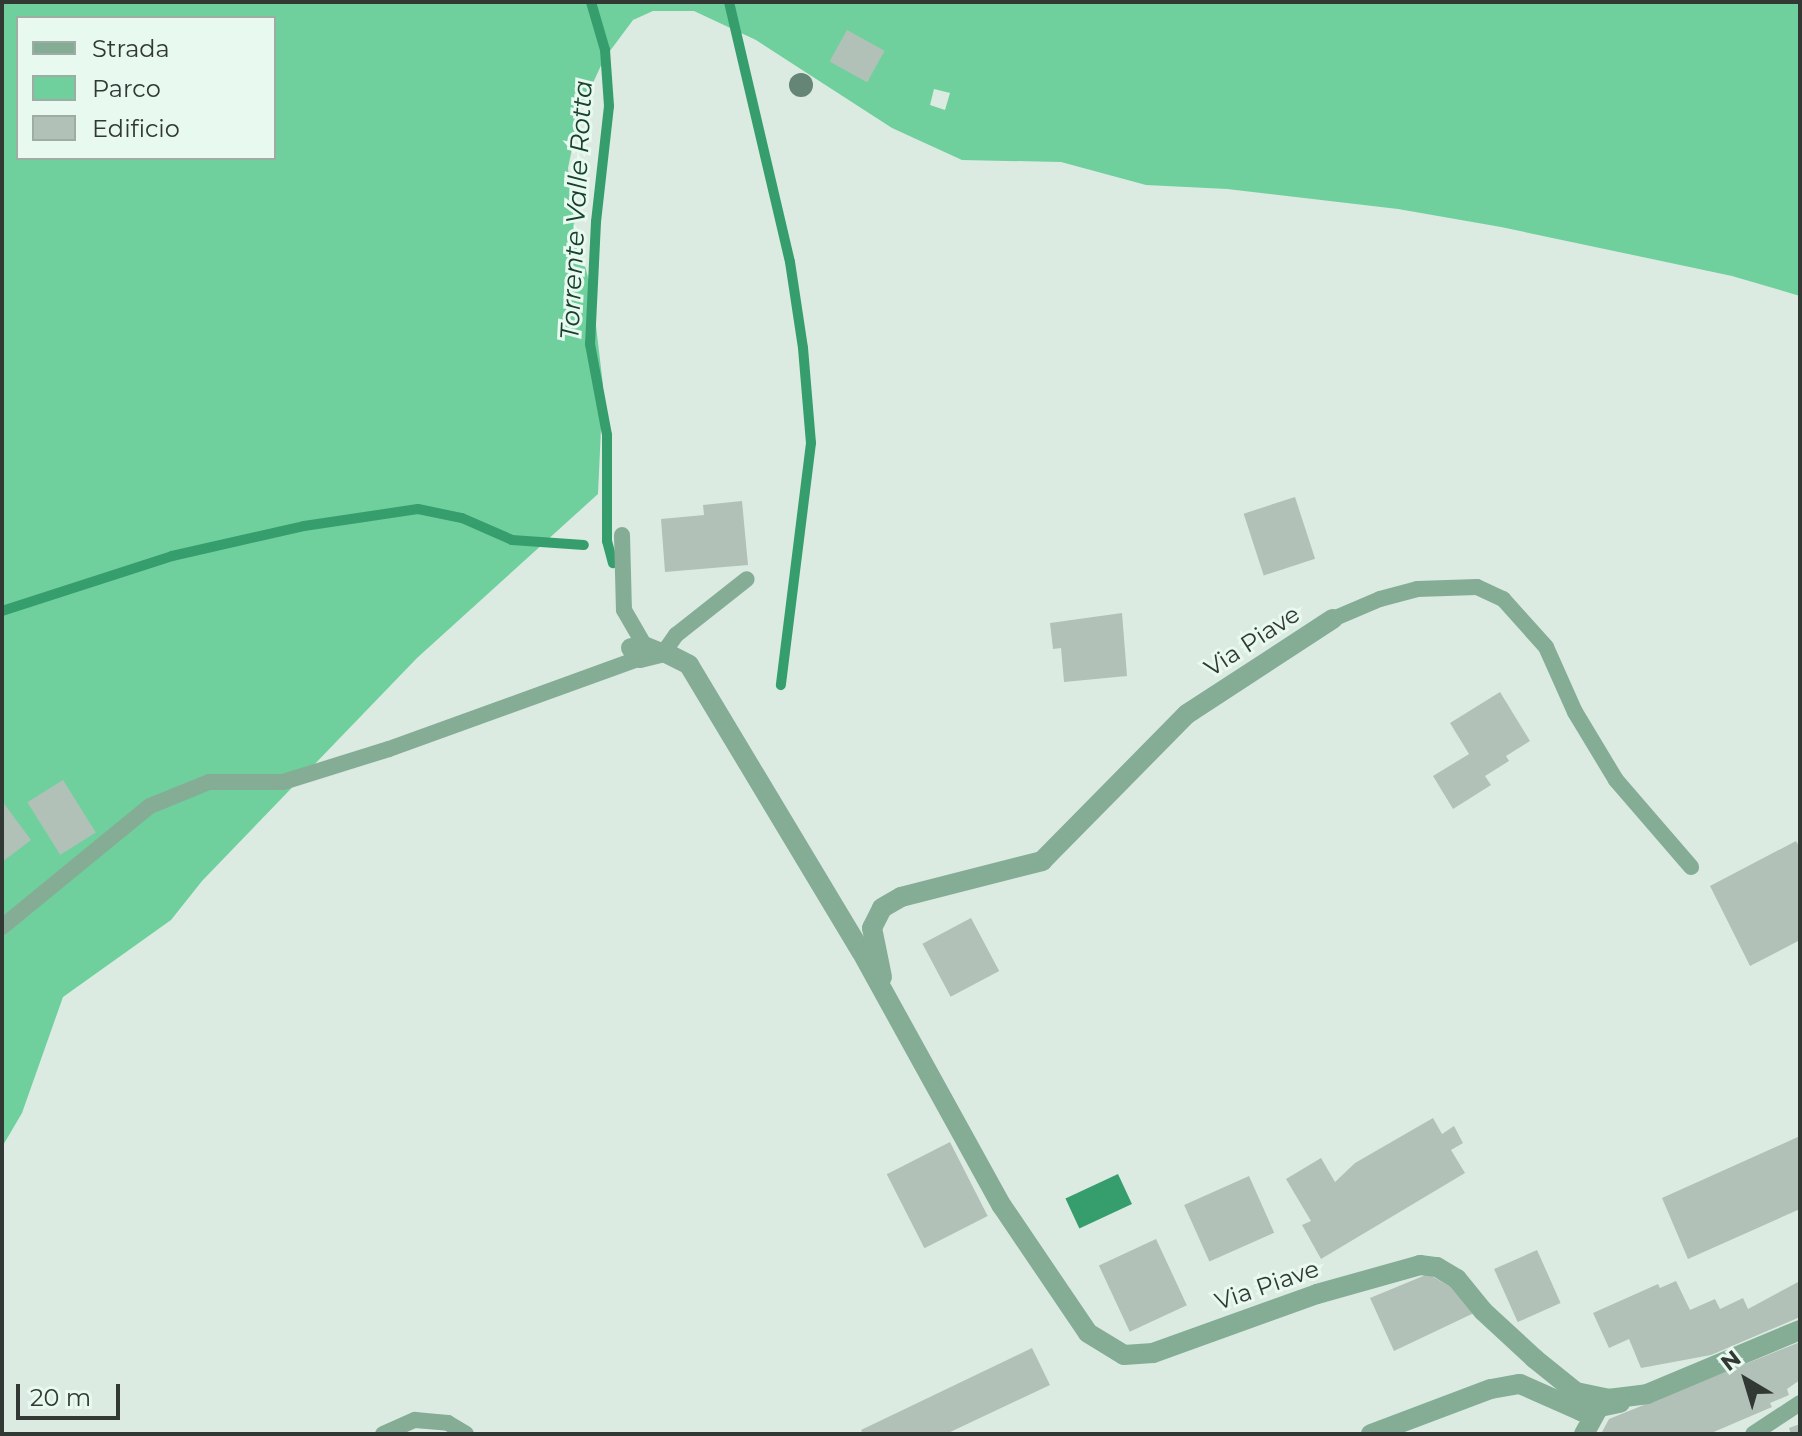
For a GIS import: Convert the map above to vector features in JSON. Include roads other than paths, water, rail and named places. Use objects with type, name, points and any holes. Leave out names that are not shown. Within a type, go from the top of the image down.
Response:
[{"type":"street","name":"Via Piave","points":[[885,997],[872,928],[882,908],[901,897],[1042,861],[1187,714],[1333,619]]},
{"type":"street","points":[[636,653],[664,652]]},
{"type":"street","name":"Via Piave","points":[[664,652],[689,665],[709,696],[885,997],[1002,1206],[1088,1333],[1124,1355],[1153,1353],[1317,1294],[1420,1265],[1437,1267],[1457,1279],[1524,1350],[1576,1392],[1608,1399],[1647,1394],[1800,1330]]},
{"type":"street","points":[[1371,1434],[1491,1389],[1520,1384],[1561,1405],[1581,1411],[1597,1411],[1647,1394]]},
{"type":"street","points":[[1584,1434],[1597,1411]]},
{"type":"lane","points":[[622,535],[624,610],[644,644],[664,652],[676,635],[747,579]]},
{"type":"lane","points":[[1333,619],[1380,599],[1417,589],[1477,587],[1503,599],[1546,647],[1575,712],[1616,780],[1691,867]]},
{"type":"lane","points":[[2,927],[150,806],[209,782],[283,782],[389,749],[636,653]]},
{"type":"lane","points":[[1753,1434],[1800,1403]]},
{"type":"lane","points":[[383,1434],[415,1420],[448,1423],[466,1434]]},
{"type":"waterway","name":"Torrente Valle Rotta","points":[[591,2],[605,50],[609,106],[596,222],[590,344],[607,435],[607,541],[613,563]]},
{"type":"waterway","points":[[729,2],[790,262],[803,348],[811,443],[781,685]]},
{"type":"waterway","points":[[2,611],[172,556],[304,526],[418,509],[462,518],[512,540],[584,545]]}]
